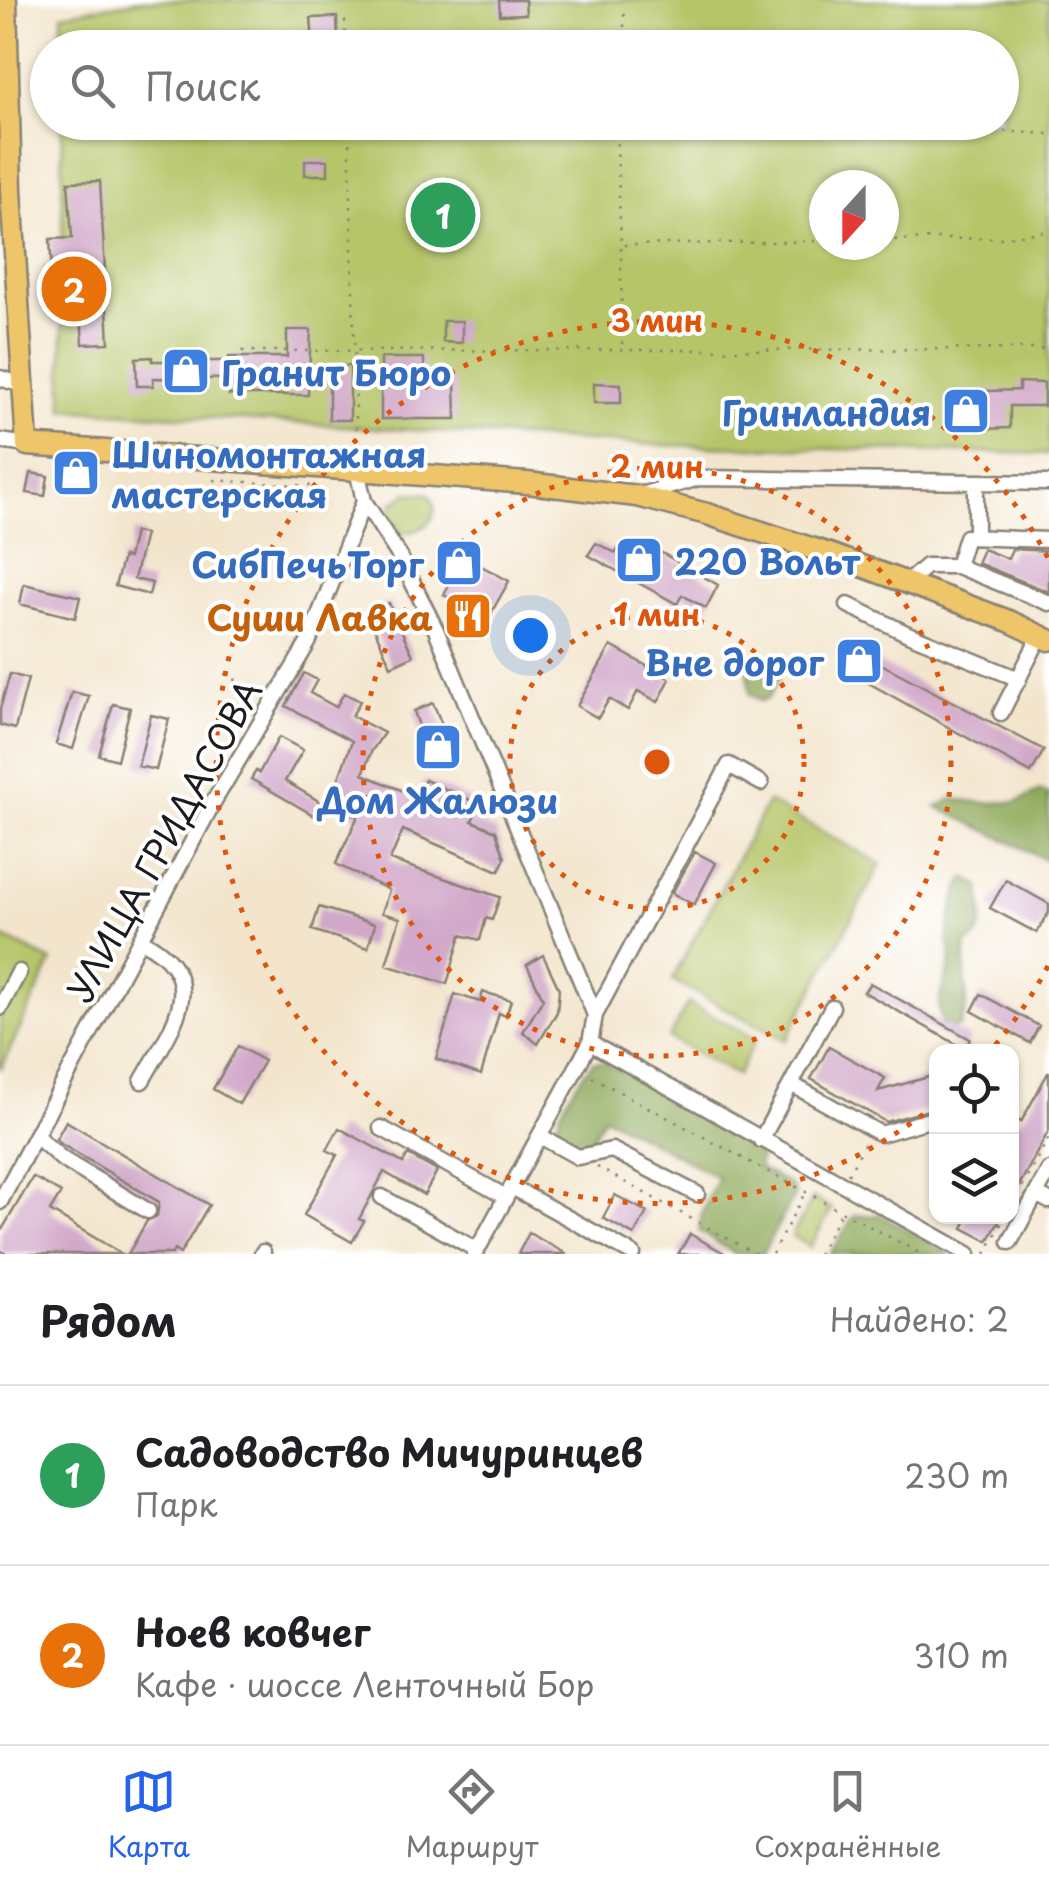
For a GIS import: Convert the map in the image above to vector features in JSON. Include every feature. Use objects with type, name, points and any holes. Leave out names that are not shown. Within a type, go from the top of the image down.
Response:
[{"type":"highway","points":[[6,0],[6,90],[27,445],[527,482],[637,496],[707,514],[909,582],[1044,638]]},
{"type":"street","points":[[0,378],[22,385]]},
{"type":"street","points":[[0,442],[27,445]]},
{"type":"street","points":[[357,470],[364,501],[400,557],[436,630],[595,1015]]},
{"type":"street","points":[[637,496],[699,478],[1049,482]]},
{"type":"street","points":[[976,483],[976,537]]},
{"type":"street","name":"УЛИЦА ГРИДАСОВА","points":[[0,1202],[214,801],[308,642],[364,501]]},
{"type":"street","points":[[957,566],[966,537],[1049,540]]},
{"type":"street","points":[[909,582],[926,566],[957,566],[1049,603]]},
{"type":"street","points":[[848,606],[1019,679]]},
{"type":"street","points":[[1001,713],[1044,638]]},
{"type":"street","points":[[382,1198],[476,1252],[590,1043],[595,1015],[730,765],[761,782]]},
{"type":"street","points":[[140,940],[168,960],[181,985],[183,1006],[142,1082]]},
{"type":"street","points":[[0,1008],[19,972]]},
{"type":"street","points":[[761,1140],[832,1007]]},
{"type":"street","points":[[590,1043],[968,1254]]},
{"type":"street","points":[[791,1084],[881,1134],[929,1120]]},
{"type":"street","points":[[381,1128],[634,1254]]},
{"type":"street","points":[[36,1136],[62,1159],[148,1211]]},
{"type":"street","points":[[540,1136],[578,1157],[612,1150],[696,1194]]},
{"type":"street","points":[[1010,1242],[1042,1198],[1049,1170]]},
{"type":"path","points":[[624,12],[624,30]]},
{"type":"path","points":[[345,20],[345,30]]},
{"type":"path","points":[[1019,132],[1049,134]]},
{"type":"path","points":[[350,140],[357,470]]},
{"type":"path","points":[[617,140],[622,350]]},
{"type":"path","points":[[899,240],[1000,238],[1049,231]]},
{"type":"path","points":[[620,245],[809,241]]},
{"type":"path","points":[[242,352],[1049,349]]},
{"type":"path","points":[[214,480],[313,486]]},
{"type":"path","points":[[225,674],[274,700]]},
{"type":"path","points":[[592,1077],[920,1254]]},
{"type":"path","points":[[830,1206],[872,1129]]},
{"type":"path","points":[[1019,1192],[1049,1137]]},
{"type":"path","points":[[578,1157],[756,1254]]},
{"type":"path","points":[[772,1254],[806,1192]]},
{"type":"path","points":[[818,1254],[841,1212]]},
{"type":"path","points":[[986,1254],[1001,1224]]},
{"type":"green space","points":[[141,0],[1049,0],[1049,454],[657,445],[63,409],[62,140],[1019,140],[1019,30],[62,30],[62,14]]},
{"type":"green space","points":[[408,493],[429,494],[435,509],[425,526],[403,533],[389,516],[393,503]]},
{"type":"green space","points":[[758,655],[776,664],[780,677],[768,698],[761,701],[750,694],[747,664]]},
{"type":"green space","points":[[1040,791],[1049,794],[1049,861],[937,807],[952,799],[1017,802]]},
{"type":"green space","points":[[768,802],[881,864],[786,1040],[672,980]]},
{"type":"green space","points":[[965,878],[980,886],[983,919],[979,933],[967,944],[963,1017],[959,1027],[947,1029],[941,1019],[939,1000],[950,964],[948,939],[952,915]]},
{"type":"green space","points":[[0,936],[52,961],[0,1070]]},
{"type":"green space","points":[[688,1003],[756,1039],[737,1075],[669,1038]]},
{"type":"green space","points":[[593,1062],[603,1062],[754,1145],[760,1156],[758,1168],[791,1186],[795,1194],[762,1254],[735,1254],[699,1231],[702,1212],[718,1177],[604,1116],[584,1153],[555,1137],[563,1107]]},
{"type":"green space","points":[[813,1198],[832,1209],[810,1247],[792,1236]]},
{"type":"green space","points":[[880,1215],[952,1254],[830,1254],[854,1216]]},
{"type":"building","points":[[499,0],[525,0],[526,14],[500,15]]},
{"type":"building","points":[[337,17],[338,30],[312,30],[311,18]]},
{"type":"building","points":[[305,160],[328,160],[328,175],[305,175]]},
{"type":"building","points":[[100,181],[109,343],[83,344],[80,299],[67,300],[65,271],[52,272],[50,239],[72,238],[68,182]]},
{"type":"building","points":[[443,321],[462,321],[462,343],[443,342]]},
{"type":"building","points":[[287,330],[311,330],[308,395],[229,395],[229,379],[153,378],[153,386],[137,386],[136,358],[229,361],[229,357],[287,357]]},
{"type":"building","points":[[381,358],[424,358],[424,381],[455,380],[456,419],[381,419]]},
{"type":"building","points":[[329,366],[350,366],[350,420],[329,420]]},
{"type":"building","points":[[1019,382],[1044,383],[1044,406],[1010,406],[1010,428],[954,430],[954,392],[1019,390]]},
{"type":"building","points":[[594,383],[621,384],[621,403],[594,403]]},
{"type":"building","points":[[31,473],[48,476],[45,496],[27,493]]},
{"type":"building","points":[[134,532],[145,534],[134,579],[152,583],[149,595],[115,586]]},
{"type":"building","points":[[596,543],[616,553],[618,549],[652,567],[660,552],[718,585],[706,608],[682,595],[677,604],[588,555]]},
{"type":"building","points":[[448,548],[509,581],[477,638],[452,624],[462,605],[444,595],[454,576],[438,567]]},
{"type":"building","points":[[983,549],[1008,559],[1012,549],[1049,551],[1049,592],[977,563]]},
{"type":"building","points":[[24,584],[80,597],[75,618],[20,604]]},
{"type":"building","points":[[389,603],[413,656],[391,666],[367,612]]},
{"type":"building","points":[[611,646],[670,679],[658,702],[638,691],[628,710],[609,699],[598,718],[577,706]]},
{"type":"building","points":[[849,647],[1044,750],[1031,773],[838,666]]},
{"type":"building","points":[[304,673],[317,680],[310,693],[336,707],[344,693],[360,701],[352,716],[384,733],[363,774],[417,797],[425,780],[479,804],[472,821],[496,831],[505,858],[499,871],[403,830],[390,860],[500,897],[492,920],[486,918],[480,940],[461,935],[447,984],[386,965],[400,918],[382,913],[389,890],[336,864],[358,816],[329,806],[352,741],[286,706]]},
{"type":"building","points":[[10,674],[28,679],[15,729],[0,725],[0,709]]},
{"type":"building","points":[[72,692],[89,696],[73,749],[56,744]]},
{"type":"building","points":[[433,703],[455,756],[432,766],[414,711]]},
{"type":"building","points":[[113,704],[130,708],[117,760],[99,755]]},
{"type":"building","points":[[151,715],[169,719],[156,770],[138,766]]},
{"type":"building","points":[[279,737],[303,750],[285,781],[322,803],[315,816],[251,779],[256,771],[259,773]]},
{"type":"building","points":[[695,852],[716,863],[694,905],[672,893]]},
{"type":"building","points":[[1006,880],[1049,904],[1049,912],[1037,933],[990,908]]},
{"type":"building","points":[[319,907],[375,924],[368,948],[312,930]]},
{"type":"building","points":[[543,955],[559,989],[557,1012],[538,1044],[523,1032],[543,999],[527,965]]},
{"type":"building","points":[[870,983],[970,1039],[968,1044],[956,1044],[864,992]]},
{"type":"building","points":[[483,992],[511,1000],[506,1016],[499,1013],[481,1075],[436,1059],[455,994],[480,1002]]},
{"type":"building","points":[[981,994],[1039,1026],[1030,1043],[972,1011]]},
{"type":"building","points":[[238,1046],[264,1061],[239,1104],[213,1089]]},
{"type":"building","points":[[829,1047],[885,1078],[878,1091],[929,1077],[929,1110],[886,1122],[811,1079]]},
{"type":"building","points":[[1049,1071],[1049,1130],[1019,1186],[1019,1121]]},
{"type":"building","points":[[66,1121],[209,1205],[180,1254],[174,1250],[172,1254],[128,1254],[147,1221],[157,1216],[159,1202],[61,1144],[56,1139]]},
{"type":"building","points":[[339,1128],[403,1163],[408,1155],[437,1171],[424,1195],[384,1172],[359,1219],[364,1221],[352,1242],[304,1215],[337,1155],[327,1150]]},
{"type":"building","points":[[33,1177],[61,1193],[50,1211],[122,1254],[7,1254],[0,1250],[0,1233]]},
{"type":"building","points":[[615,1195],[647,1212],[634,1235],[603,1218]]},
{"type":"building","points":[[965,1224],[998,1224],[988,1241],[963,1228]]},
{"type":"building","points":[[529,1233],[567,1254],[518,1254]]},
{"type":"building","points":[[690,1234],[726,1254],[678,1254]]},
{"type":"place","name":"Садоводство Мичуринцев","points":[[443,215]]},
{"type":"place","name":"Ноев ковчег","points":[[74,289]]},
{"type":"place","name":"Гранит Бюро","points":[[186,371]]},
{"type":"place","name":"Гринландия","points":[[966,411]]},
{"type":"place","name":"Шиномонтажная мастерская","points":[[76,473]]},
{"type":"place","name":"220 Вольт","points":[[639,560]]},
{"type":"place","name":"СибПечьТорг","points":[[459,563]]},
{"type":"place","name":"Суши Лавка","points":[[468,616]]},
{"type":"place","name":"Вне дорог","points":[[859,661]]},
{"type":"place","name":"Дом Жалюзи","points":[[438,747]]}]
